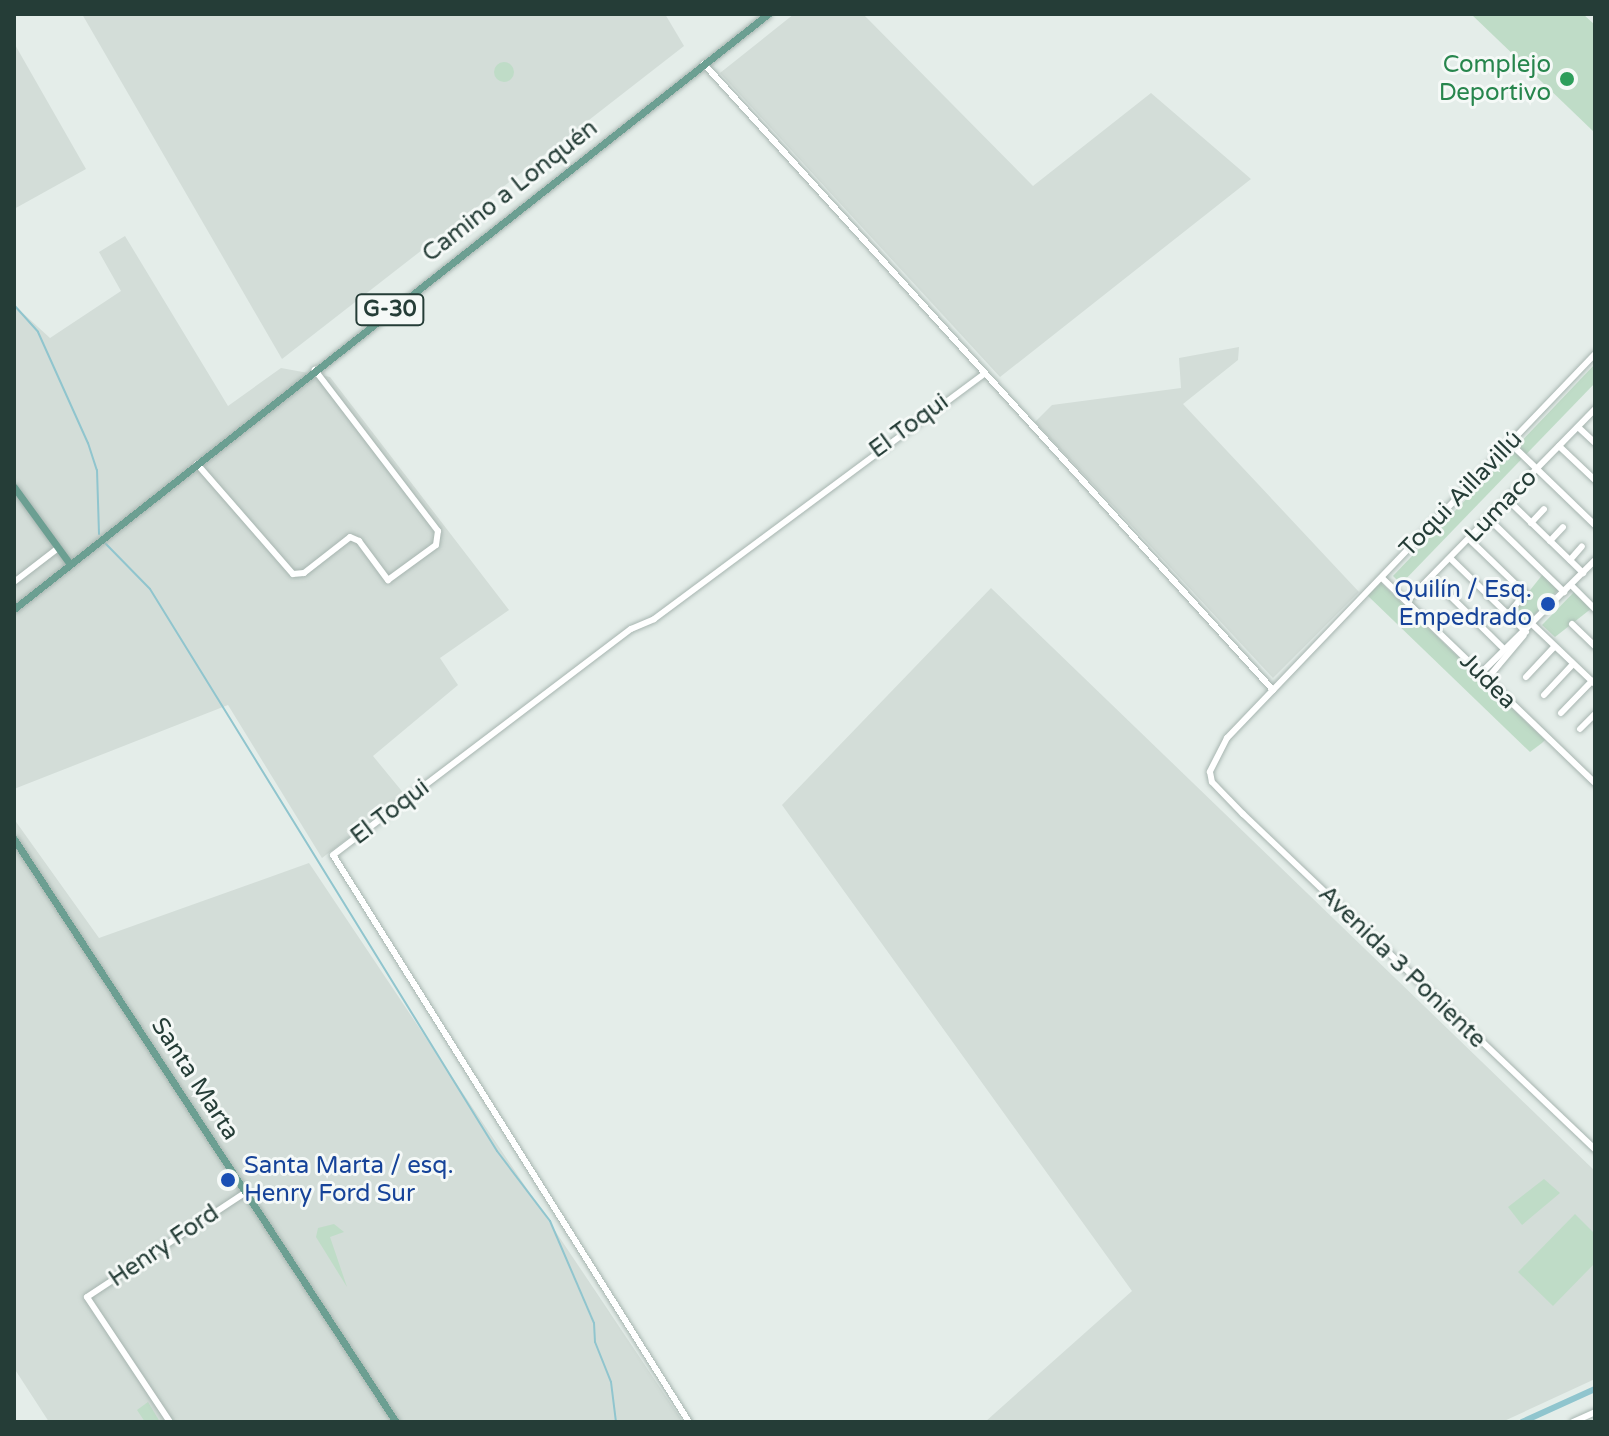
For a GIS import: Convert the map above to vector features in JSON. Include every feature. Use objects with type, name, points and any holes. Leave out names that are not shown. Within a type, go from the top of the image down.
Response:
[{"type":"main road","name":"Camino a Lonquén","points":[[14,609],[768,14]]},
{"type":"main road","points":[[14,487],[70,564]]},
{"type":"main road","name":"Santa Marta","points":[[14,839],[396,1422]]},
{"type":"street","points":[[704,64],[1273,690]]},
{"type":"street","name":"Toqui Aillavillú","points":[[1212,782],[1211,769],[1221,747],[1595,354]]},
{"type":"street","points":[[197,464],[293,574],[304,573],[353,537],[388,580],[436,545],[440,535],[315,370]]},
{"type":"street","name":"El Toqui","points":[[689,1422],[333,855],[631,629],[654,619],[985,373]]},
{"type":"street","name":"Lumaco","points":[[1407,601],[1595,409]]},
{"type":"street","points":[[1578,427],[1595,443]]},
{"type":"street","points":[[1510,443],[1595,525]]},
{"type":"street","points":[[1559,446],[1595,480]]},
{"type":"street","points":[[1508,500],[1583,573]]},
{"type":"street","points":[[1531,523],[1544,509]]},
{"type":"street","points":[[1489,519],[1564,592]]},
{"type":"street","points":[[1550,541],[1563,527]]},
{"type":"street","points":[[1469,539],[1525,593],[1508,615]]},
{"type":"street","points":[[1570,560],[1582,546]]},
{"type":"street","points":[[14,582],[58,548]]},
{"type":"street","points":[[1450,558],[1526,632]]},
{"type":"street","points":[[1484,676],[1595,560]]},
{"type":"street","points":[[1431,577],[1504,649]]},
{"type":"street","name":"Judea","points":[[1382,578],[1595,783]]},
{"type":"street","points":[[1571,585],[1595,609]]},
{"type":"street","points":[[1572,624],[1595,646]]},
{"type":"street","points":[[1533,625],[1594,683],[1561,713]]},
{"type":"street","points":[[1484,676],[1504,649],[1526,632]]},
{"type":"street","points":[[1526,677],[1555,646]]},
{"type":"street","points":[[1544,695],[1573,664]]},
{"type":"street","points":[[1580,729],[1595,714]]},
{"type":"street","name":"Avenida 3 Poniente","points":[[1212,782],[1595,1149]]},
{"type":"street","name":"Henry Ford","points":[[170,1422],[87,1297],[246,1192]]},
{"type":"street","points":[[1573,1422],[1595,1412]]},
{"type":"shaded area","points":[[82,14],[665,14],[684,46],[282,359]]},
{"type":"shaded area","points":[[794,14],[863,14],[1033,186],[1151,93],[1251,179],[1000,377],[720,73]]},
{"type":"shaded area","points":[[14,43],[86,169],[14,209]]},
{"type":"shaded area","points":[[125,236],[228,406],[281,368],[330,377],[509,610],[440,658],[458,685],[373,756],[405,795],[322,858],[228,705],[14,789],[14,305],[50,338],[121,291],[99,252]]},
{"type":"shaded area","points":[[1239,347],[1238,360],[1183,404],[1359,592],[1273,678],[1035,422],[1052,405],[1181,388],[1179,358]]},
{"type":"shaded area","points":[[991,588],[1595,1171],[1595,1379],[1502,1422],[985,1422],[1132,1291],[782,805]]},
{"type":"shaded area","points":[[14,819],[99,938],[309,863],[683,1422],[49,1422],[14,1368]]},
{"type":"green space","name":"Complejo Deportivo","points":[[1471,14],[1583,14],[1595,25],[1595,133]]},
{"type":"green space","points":[[504,62],[511,65],[514,72],[511,79],[504,82],[497,79],[494,72],[497,65]]},
{"type":"green space","points":[[1595,364],[1595,383],[1401,584],[1393,576]]},
{"type":"green space","points":[[1543,574],[1559,589],[1524,626],[1511,614]]},
{"type":"green space","points":[[1380,582],[1545,740],[1530,752],[1367,595]]},
{"type":"green space","points":[[1574,592],[1592,608],[1555,637],[1542,625]]},
{"type":"green space","points":[[1544,1179],[1560,1193],[1522,1225],[1508,1207]]},
{"type":"green space","points":[[1575,1214],[1595,1234],[1595,1263],[1553,1306],[1518,1272]]},
{"type":"green space","points":[[334,1224],[344,1232],[330,1237],[347,1287],[316,1237],[318,1228]]},
{"type":"green space","points":[[148,1402],[160,1422],[145,1422],[137,1410]]},
{"type":"waterway","points":[[14,305],[38,332],[88,443],[97,470],[99,534]]},
{"type":"waterway","points":[[105,543],[150,589],[497,1151],[550,1221],[594,1323],[595,1342],[611,1382],[616,1422]]},
{"type":"waterway","points":[[1522,1422],[1595,1389]]},
{"type":"place","name":"Complejo Deportivo","points":[[1567,79]]},
{"type":"place","name":"Quilín / Esq. Empedrado","points":[[1548,604]]},
{"type":"place","name":"Santa Marta / esq. Henry Ford Sur","points":[[228,1180]]}]
